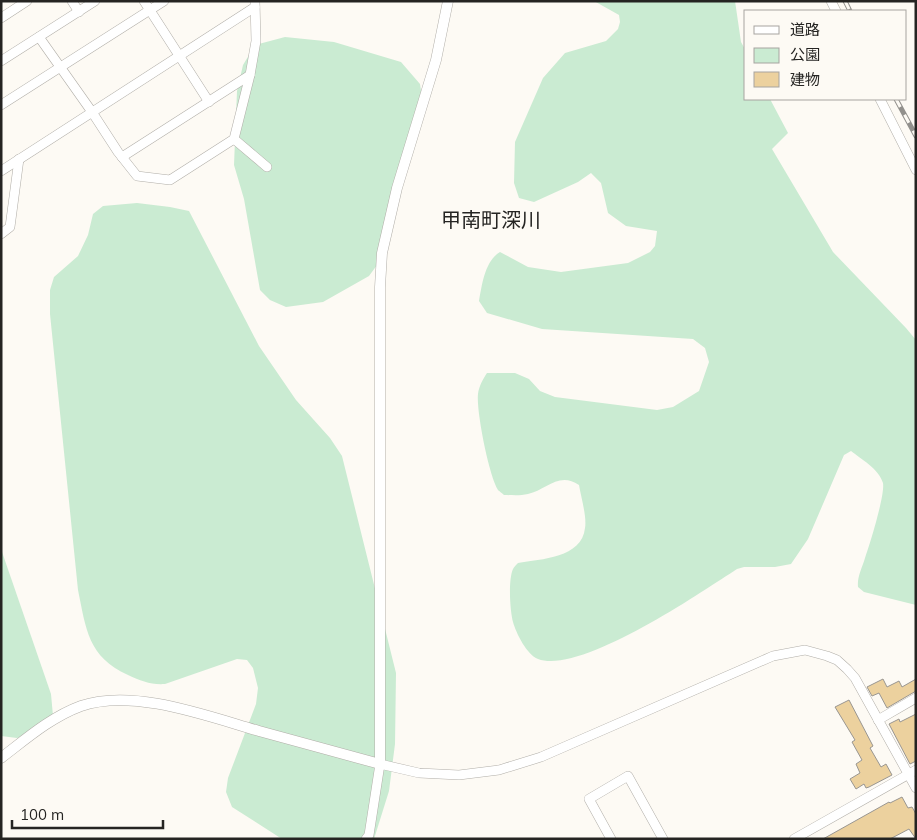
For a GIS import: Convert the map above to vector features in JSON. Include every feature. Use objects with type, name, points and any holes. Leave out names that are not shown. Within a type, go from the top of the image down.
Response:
[{"type":"street","points":[[1,18],[27,1]]},
{"type":"street","points":[[72,1],[79,12]]},
{"type":"street","points":[[1,61],[95,1]]},
{"type":"street","points":[[144,1],[209,102]]},
{"type":"street","points":[[1,105],[164,1]]},
{"type":"street","points":[[366,839],[369,835],[380,764],[380,287],[382,253],[397,188],[436,60],[448,1]]},
{"type":"street","points":[[39,37],[137,176],[170,180],[234,139],[250,75],[256,41],[255,4]]},
{"type":"street","points":[[1,171],[179,56],[255,4]]},
{"type":"street","points":[[122,157],[250,75]]},
{"type":"street","points":[[881,100],[916,170]]},
{"type":"street","points":[[234,139],[267,167]]},
{"type":"street","points":[[1,234],[10,227],[19,159]]},
{"type":"street","points":[[1,758],[48,722],[81,706],[116,700],[146,702],[184,710],[418,773],[459,776],[499,770],[541,757],[773,656],[795,650],[805,650],[827,656],[842,664],[855,678],[878,720],[912,772],[916,788]]},
{"type":"street","points":[[878,720],[916,698]]},
{"type":"street","points":[[794,839],[912,772]]},
{"type":"street","points":[[611,839],[589,798],[628,776],[663,839]]},
{"type":"green space","points":[[594,1],[735,1],[741,42],[744,47],[744,100],[771,100],[788,133],[772,149],[833,252],[916,340],[916,605],[864,592],[858,587],[859,576],[880,508],[883,483],[874,469],[851,451],[844,455],[808,539],[791,564],[775,567],[744,567],[737,569],[639,629],[610,644],[582,655],[557,661],[538,659],[530,653],[519,637],[511,611],[510,588],[513,569],[518,563],[549,558],[569,551],[576,546],[582,538],[585,528],[585,513],[579,485],[572,481],[559,481],[535,492],[522,495],[504,495],[498,490],[494,483],[487,458],[478,402],[479,388],[487,373],[515,373],[529,379],[540,391],[555,397],[657,410],[673,407],[699,391],[709,362],[705,348],[693,339],[542,329],[487,313],[479,301],[483,280],[488,267],[500,252],[528,267],[561,272],[628,263],[650,252],[655,246],[657,231],[626,226],[608,213],[601,183],[591,173],[578,182],[534,202],[519,198],[514,183],[515,142],[543,78],[565,53],[606,41],[618,29],[619,15]]},
{"type":"green space","points":[[285,37],[334,42],[401,62],[420,84],[424,110],[380,261],[369,276],[323,302],[286,307],[270,300],[260,290],[244,199],[234,165],[237,91],[243,65],[255,45]]},
{"type":"green space","points":[[137,203],[189,211],[259,346],[296,400],[330,438],[342,456],[396,673],[395,744],[389,791],[374,839],[282,839],[232,807],[226,792],[228,778],[256,704],[258,688],[253,668],[247,660],[237,659],[165,684],[151,683],[142,681],[115,668],[104,660],[91,640],[78,590],[50,314],[50,290],[54,277],[78,256],[88,235],[93,214],[103,206]]},
{"type":"green space","points":[[1,549],[51,694],[53,716],[42,731],[17,738],[1,736]]},
{"type":"building","points":[[883,679],[887,687],[899,681],[902,687],[916,679],[916,691],[887,708],[879,693],[872,696],[867,687]]},
{"type":"building","points":[[849,700],[873,746],[870,748],[881,767],[886,764],[892,775],[866,788],[864,784],[856,789],[850,779],[860,773],[856,764],[862,760],[852,742],[855,740],[835,707]]},
{"type":"building","points":[[916,714],[916,761],[910,764],[889,724],[899,719],[900,722]]},
{"type":"building","points":[[902,797],[908,808],[912,807],[916,814],[916,839],[909,829],[890,839],[823,839],[889,802]]},
{"type":"railway","points":[[845,1],[850,10]]},
{"type":"railway","points":[[897,100],[916,136]]},
{"type":"district","name":"甲南町深川","points":[[491,220]]}]
